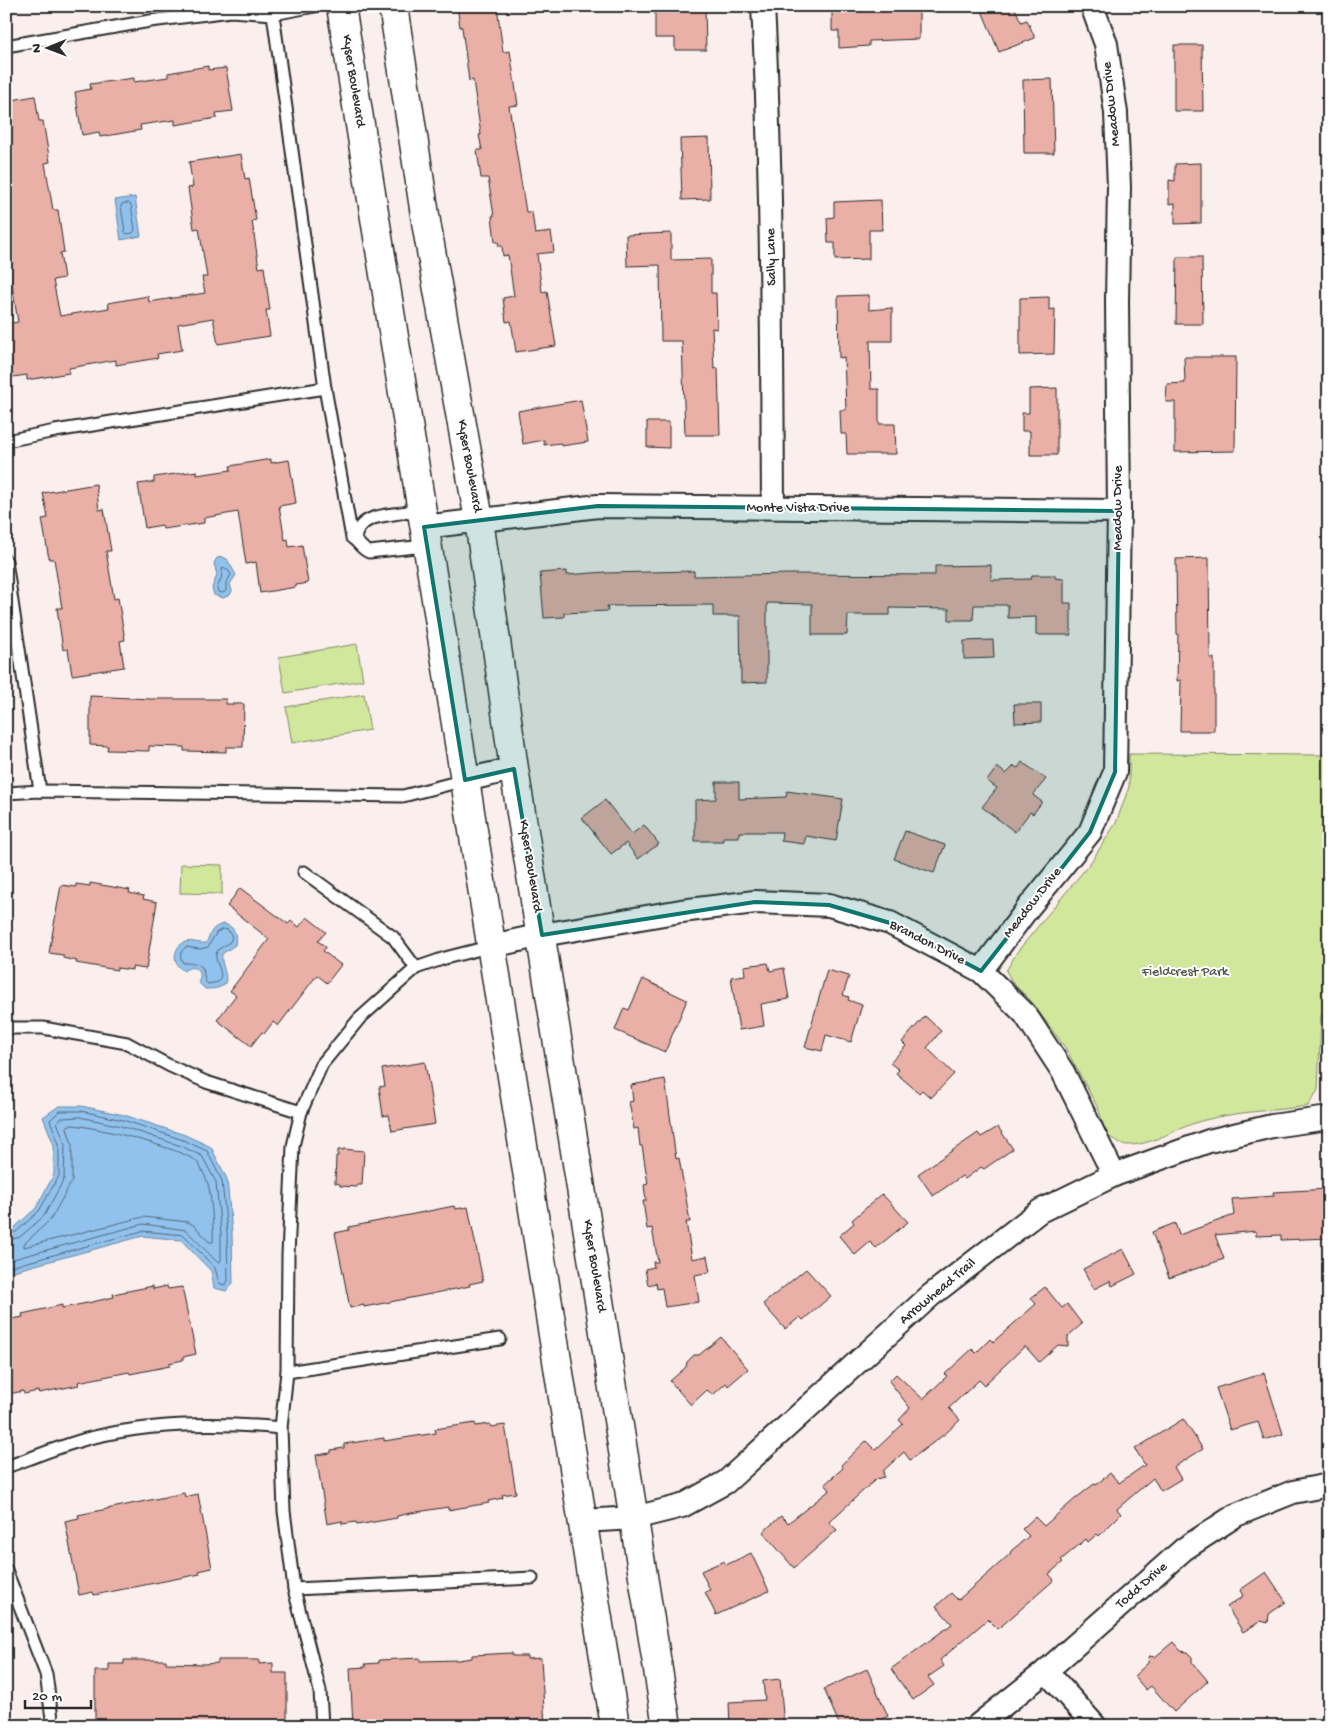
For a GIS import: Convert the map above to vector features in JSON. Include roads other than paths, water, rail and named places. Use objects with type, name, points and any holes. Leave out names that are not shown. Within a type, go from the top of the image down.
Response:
[{"type":"street","name":"Kyser Boulevard","points":[[341,6],[466,780],[615,1726]]},
{"type":"street","name":"Kyser Boulevard","points":[[393,6],[427,228],[479,520],[514,770],[668,1726]]},
{"type":"street","name":"Sally Lane","points":[[763,6],[772,257],[773,507]]},
{"type":"street","name":"Meadow Drive","points":[[981,971],[1028,908],[1090,832],[1115,772],[1119,510],[1117,301],[1119,187],[1116,113],[1106,44],[1092,6]]},
{"type":"street","name":"Monte Vista Drive","points":[[424,527],[598,506],[1119,510]]},
{"type":"street","points":[[466,780],[514,770]]},
{"type":"street","name":"Brandon Drive","points":[[492,946],[542,935],[681,911],[755,902],[829,904],[890,923],[981,971],[1025,1014],[1063,1072],[1114,1175]]},
{"type":"street","name":"Arrowhead Trail","points":[[583,1521],[634,1518],[682,1506],[726,1482],[930,1296],[1040,1211],[1114,1175],[1209,1141],[1272,1126],[1329,1118]]},
{"type":"street","name":"Todd Drive","points":[[977,1726],[1046,1671],[1184,1549],[1236,1515],[1293,1492],[1329,1485]]},
{"type":"street","points":[[1046,1671],[1095,1726]]},
{"type":"lane","points":[[6,46],[160,20],[231,11],[274,14],[315,6]]},
{"type":"lane","points":[[274,14],[310,265],[325,388],[352,539],[355,539],[360,546],[369,552],[414,547],[418,543],[424,527],[412,514],[407,512],[365,520],[358,528],[355,539]]},
{"type":"lane","points":[[6,441],[55,431],[325,388]]},
{"type":"lane","points":[[6,562],[40,791]]},
{"type":"lane","points":[[6,793],[40,791],[403,796],[466,780]]},
{"type":"lane","points":[[304,872],[393,937],[416,968]]},
{"type":"lane","points":[[322,1726],[320,1691],[294,1589],[284,1511],[281,1428],[287,1372],[288,1255],[293,1146],[301,1112],[322,1064],[359,1019],[416,968],[445,958],[492,946]]},
{"type":"lane","points":[[6,1028],[43,1028],[127,1043],[170,1066],[206,1082],[301,1112]]},
{"type":"lane","points":[[287,1372],[500,1340]]},
{"type":"lane","points":[[6,1466],[92,1437],[132,1429],[208,1424],[281,1428]]},
{"type":"lane","points":[[6,1570],[46,1674],[53,1726]]},
{"type":"lane","points":[[294,1589],[532,1578]]},
{"type":"water","points":[[135,197],[141,236],[121,240],[115,200]]},
{"type":"water","points":[[217,558],[227,559],[236,575],[230,584],[232,591],[230,595],[223,598],[214,595],[212,588],[217,575],[214,563]]},
{"type":"water","points":[[223,924],[233,929],[236,937],[235,945],[222,954],[226,977],[225,982],[222,986],[205,989],[198,982],[200,971],[188,968],[184,971],[178,967],[175,955],[177,948],[183,943],[191,941],[206,943],[213,929]]},
{"type":"water","points":[[59,1106],[81,1106],[124,1115],[185,1135],[211,1147],[227,1179],[232,1233],[233,1283],[226,1291],[214,1288],[211,1271],[181,1240],[143,1236],[6,1273],[6,1230],[14,1228],[36,1208],[54,1174],[54,1145],[43,1117]]},
{"type":"park label","name":"Fieldcrest Park","points":[[1185,972]]}]
